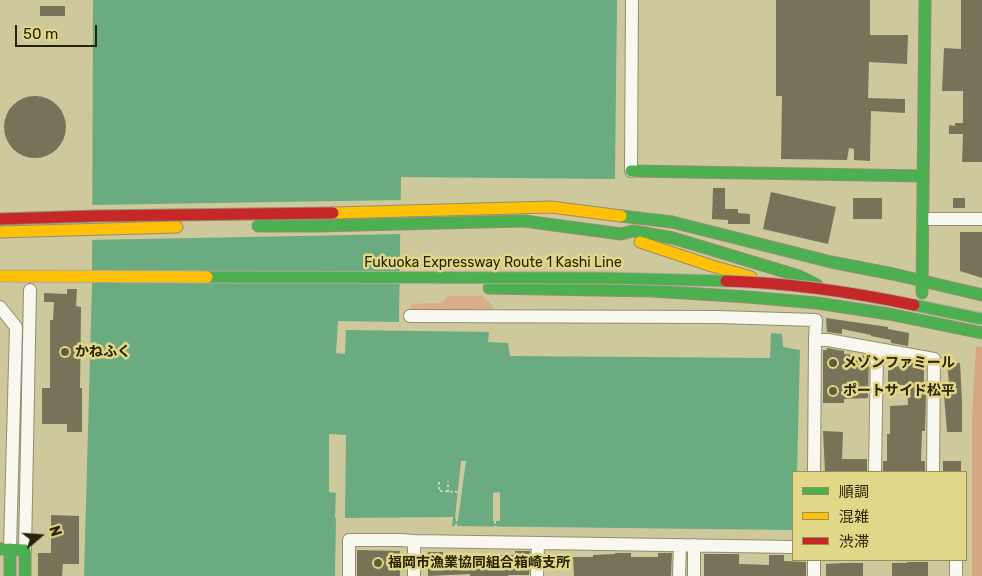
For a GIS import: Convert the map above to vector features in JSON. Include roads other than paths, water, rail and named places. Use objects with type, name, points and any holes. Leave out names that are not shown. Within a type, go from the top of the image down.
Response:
[{"type":"main road","points":[[922,303],[925,0]]},
{"type":"main road","points":[[631,171],[923,176]]},
{"type":"main road","points":[[0,219],[94,216],[368,214],[552,207],[672,222],[831,262],[893,274],[982,295]]},
{"type":"main road","points":[[247,226],[317,226],[524,220],[621,234],[633,232],[674,238],[691,243],[799,276],[828,290],[922,303],[982,315]]},
{"type":"main road","points":[[0,232],[184,227]]},
{"type":"main road","name":"Fukuoka Expressway Route 1 Kashi Line","points":[[0,274],[399,267],[604,267]]},
{"type":"main road","points":[[653,268],[736,272],[821,280],[920,295],[982,308]]},
{"type":"main road","name":"Fukuoka Expressway Route 1 Kashi Line","points":[[0,274],[605,278],[750,282],[819,289],[892,300],[982,319]]},
{"type":"main road","points":[[428,277],[475,288],[652,292],[817,303],[889,314],[982,333]]},
{"type":"main road","points":[[10,576],[5,549],[25,550],[25,576]]},
{"type":"street","points":[[631,171],[632,0]]},
{"type":"street","points":[[923,218],[982,219]]},
{"type":"street","points":[[25,550],[30,290]]},
{"type":"street","points":[[0,307],[16,327],[5,549]]},
{"type":"street","points":[[410,316],[708,317],[816,320],[814,340],[814,471]]},
{"type":"street","points":[[814,340],[828,340],[934,359],[933,471]]},
{"type":"street","points":[[875,471],[877,349]]},
{"type":"street","points":[[349,576],[349,540],[792,547]]},
{"type":"street","points":[[414,541],[414,576]]},
{"type":"street","points":[[537,576],[538,543]]},
{"type":"street","points":[[679,576],[680,545]]},
{"type":"street","points":[[694,545],[694,576]]},
{"type":"street","points":[[814,561],[814,576]]},
{"type":"street","points":[[956,561],[956,576]]},
{"type":"place","name":"かねふく","points":[[65,352]]},
{"type":"place","name":"メゾンファミール","points":[[833,363]]},
{"type":"place","name":"ポートサイド松平","points":[[833,391]]},
{"type":"place","name":"福岡市漁業協同組合箱崎支所","points":[[378,563]]}]
